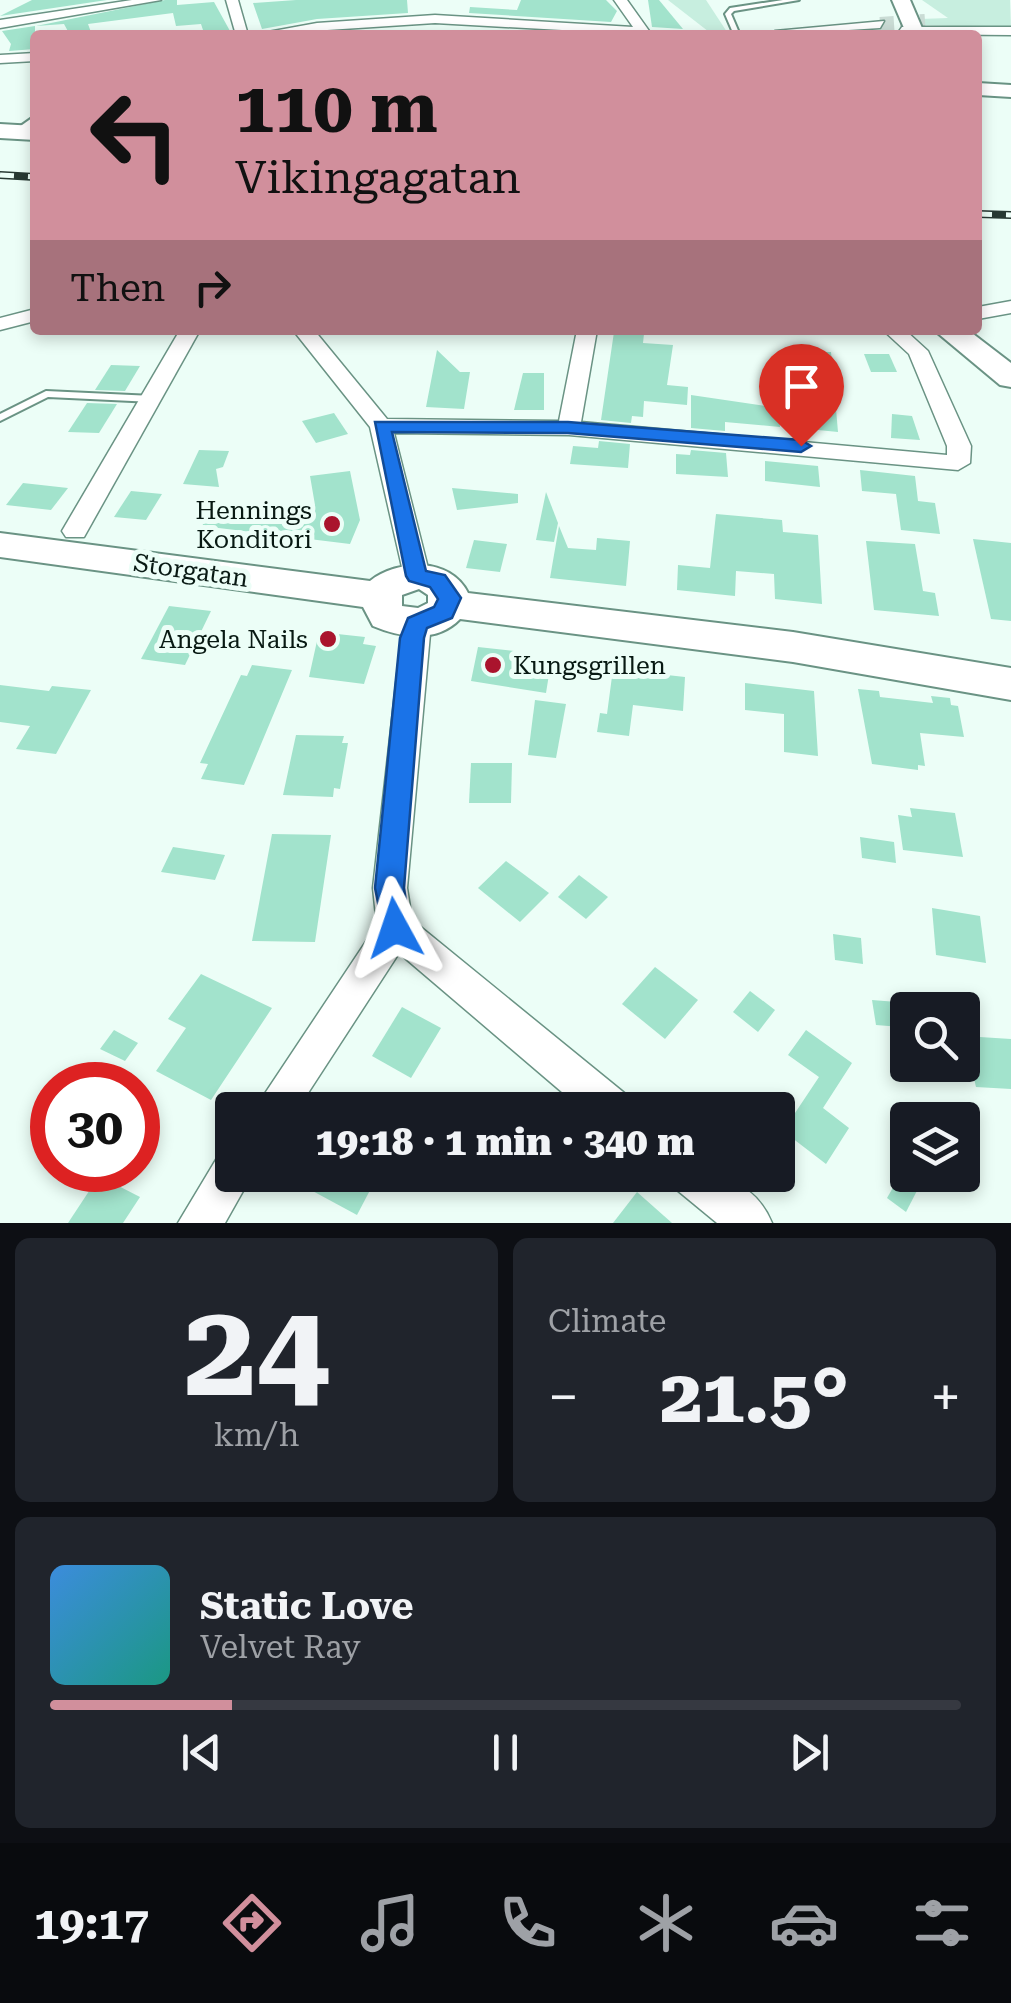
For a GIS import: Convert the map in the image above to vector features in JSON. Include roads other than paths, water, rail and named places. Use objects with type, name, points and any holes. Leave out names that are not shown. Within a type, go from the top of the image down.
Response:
[{"type":"main road","points":[[888,0],[911,30]]},
{"type":"main road","points":[[900,0],[912,30]]},
{"type":"main road","points":[[982,91],[1011,93]]},
{"type":"main road","points":[[982,334],[1011,354]]},
{"type":"main road","points":[[956,335],[1011,378]]},
{"type":"main road","name":"Storgatan","points":[[0,545],[381,596]]},
{"type":"main road","points":[[432,614],[442,584],[417,576],[394,582],[381,596],[388,616],[432,614],[793,646],[1011,660]]},
{"type":"main road","points":[[793,646],[1011,684]]},
{"type":"street","points":[[0,24],[155,0]]},
{"type":"street","points":[[232,0],[241,30]]},
{"type":"street","points":[[436,30],[444,0]]},
{"type":"street","points":[[620,0],[634,14],[642,30]]},
{"type":"street","points":[[294,30],[365,20],[438,19],[599,30]]},
{"type":"street","points":[[920,30],[1011,19]]},
{"type":"street","points":[[823,30],[880,24]]},
{"type":"street","points":[[982,31],[1011,31]]},
{"type":"street","points":[[0,59],[30,57]]},
{"type":"street","points":[[982,312],[1011,307]]},
{"type":"street","points":[[0,324],[30,316]]},
{"type":"street","points":[[75,532],[187,335]]},
{"type":"street","points":[[307,335],[382,426],[417,576]]},
{"type":"street","points":[[568,428],[586,335]]},
{"type":"street","points":[[382,426],[568,428],[958,462],[958,446],[918,351],[899,335]]},
{"type":"street","points":[[286,1092],[395,928],[390,888],[432,614]]},
{"type":"street","points":[[395,928],[592,1092]]},
{"type":"street","points":[[200,1223],[220,1192]]},
{"type":"street","points":[[713,1192],[750,1223]]},
{"type":"lane","points":[[735,30],[728,14],[732,9],[796,0]]},
{"type":"lane","points":[[0,418],[46,394],[152,399]]},
{"type":"tunnel","points":[[880,24],[925,21]]},
{"type":"railway","points":[[0,175],[30,177]]},
{"type":"railway","points":[[982,214],[1011,215]]},
{"type":"place","name":"Hennings Konditori","points":[[332,524]]},
{"type":"place","name":"Angela Nails","points":[[328,639]]},
{"type":"place","name":"Kungsgrillen","points":[[493,665]]}]
